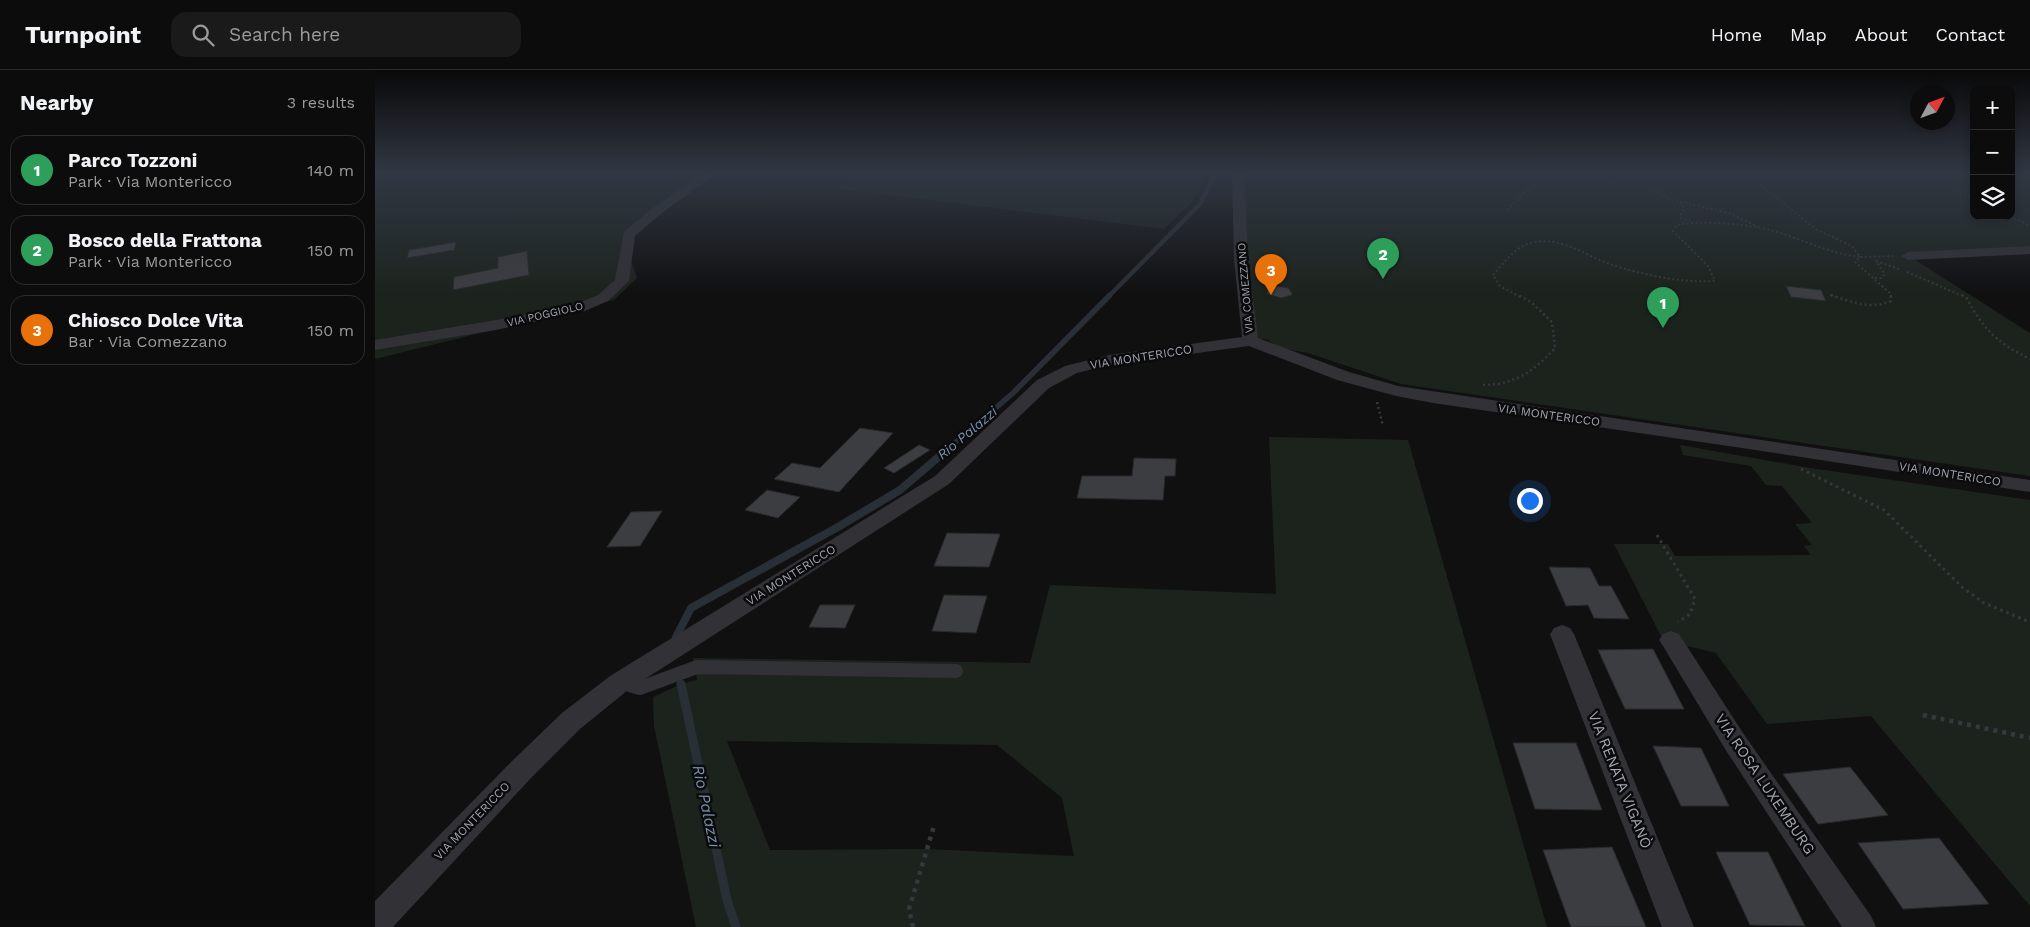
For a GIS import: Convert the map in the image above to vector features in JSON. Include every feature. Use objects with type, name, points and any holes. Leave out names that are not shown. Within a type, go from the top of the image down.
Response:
[{"type":"street","name":"VIA POGGIOLO","points":[[375,345],[496,325],[580,308],[603,298],[622,281],[629,235],[653,214]]},
{"type":"street","name":"VIA COMEZZANO","points":[[1239,214],[1241,259],[1250,341]]},
{"type":"street","points":[[1908,256],[2030,250]]},
{"type":"street","name":"VIA MONTERICCO","points":[[375,923],[571,721],[619,683],[943,480],[1043,384],[1071,369],[1109,360],[1250,341],[1343,376],[1396,391],[1433,398],[1742,442],[2030,486]]},
{"type":"street","name":"VIA RENATA VIGANÒ","points":[[1562,634],[1678,927]]},
{"type":"street","name":"VIA ROSA LUXEMBURG","points":[[1671,640],[1734,741],[1861,927]]},
{"type":"lane","points":[[619,683],[640,688],[697,667],[956,671]]},
{"type":"path","points":[[1681,214],[1681,218],[1691,222],[1761,228]]},
{"type":"path","points":[[1731,214],[1761,228],[1841,256],[1908,256]]},
{"type":"path","points":[[1797,214],[1817,230],[1852,246],[1860,257]]},
{"type":"path","points":[[2015,218],[2030,226]]},
{"type":"path","points":[[1479,385],[1518,381],[1537,368],[1555,348],[1552,322],[1531,302],[1500,286],[1493,275],[1508,258],[1527,243],[1541,241],[1559,242],[1582,250],[1608,263],[1669,278],[1701,283],[1715,281],[1713,273],[1706,264],[1680,241],[1673,231],[1677,225],[1691,222]]},
{"type":"path","points":[[1829,295],[1869,307],[1882,306],[1891,301],[1891,294],[1855,262],[1860,257]]},
{"type":"path","points":[[1871,257],[1885,274],[1881,278],[1874,278]]},
{"type":"path","points":[[1876,261],[1921,276],[1966,297],[1980,322],[1996,338],[2014,351],[2030,359]]},
{"type":"path","points":[[1375,394],[1383,426]]},
{"type":"path","points":[[1799,468],[1884,510],[1963,588],[1984,603],[2030,622]]},
{"type":"path","points":[[1657,535],[1695,599],[1690,614],[1676,624],[1660,625],[1671,640]]},
{"type":"path","points":[[1923,714],[2030,738]]},
{"type":"path","points":[[913,927],[909,909],[934,826]]},
{"type":"shaded area","points":[[375,214],[657,214],[631,236],[629,255],[637,278],[614,300],[375,359]]},
{"type":"shaded area","points":[[1042,214],[1180,214],[1164,229]]},
{"type":"shaded area","points":[[1241,214],[1970,214],[1970,220],[2015,220],[2015,214],[2030,214],[2030,249],[1909,256],[2030,333],[2030,476],[1401,384],[1308,353],[1280,348],[1266,339],[1254,340]]},
{"type":"shaded area","points":[[1269,437],[1408,440],[1547,927],[696,927],[654,726],[653,697],[681,684],[697,680],[693,658],[1030,663],[1050,585],[1276,594]],"holes":[[[727,741],[997,745],[1062,798],[1074,856],[927,849],[770,850]]]},
{"type":"shaded area","points":[[1680,445],[1810,468],[2030,500],[2030,906],[1871,716],[1767,724],[1716,653],[1663,640],[1614,544],[1668,544],[1675,556],[1811,555],[1804,546],[1812,545],[1795,524],[1812,523],[1782,486],[1766,485],[1751,466],[1683,455]]},
{"type":"building","points":[[456,242],[454,250],[407,258],[409,250]]},
{"type":"building","points":[[527,251],[529,275],[453,290],[454,277],[498,268],[498,257]]},
{"type":"building","points":[[1277,286],[1288,288],[1292,295],[1281,298],[1267,294],[1268,289]]},
{"type":"building","points":[[1786,286],[1821,290],[1826,301],[1791,297]]},
{"type":"building","points":[[860,428],[893,433],[839,492],[774,479],[792,463],[820,468]]},
{"type":"building","points":[[919,445],[930,450],[894,473],[884,468]]},
{"type":"building","points":[[1134,458],[1176,459],[1175,476],[1165,476],[1163,500],[1077,498],[1082,476],[1132,476]]},
{"type":"building","points":[[767,490],[800,497],[778,518],[745,510]]},
{"type":"building","points":[[662,511],[640,546],[607,547],[631,512]]},
{"type":"building","points":[[947,533],[1000,534],[989,567],[934,566]]},
{"type":"building","points":[[1549,567],[1590,568],[1599,586],[1611,586],[1629,619],[1594,618],[1588,605],[1566,606]]},
{"type":"building","points":[[944,595],[987,596],[976,633],[932,631]]},
{"type":"building","points":[[820,605],[855,605],[845,628],[809,627]]},
{"type":"building","points":[[1653,649],[1684,709],[1625,709],[1598,650]]},
{"type":"building","points":[[1513,743],[1576,743],[1602,810],[1535,809]]},
{"type":"building","points":[[1653,746],[1701,748],[1729,806],[1681,806]]},
{"type":"building","points":[[1850,767],[1888,815],[1818,824],[1783,774]]},
{"type":"building","points":[[1939,838],[1989,904],[1903,909],[1858,843]]},
{"type":"building","points":[[1612,847],[1646,927],[1571,927],[1543,850]]},
{"type":"building","points":[[1716,852],[1768,852],[1805,926],[1750,925]]},
{"type":"waterway","name":"Rio Palazzi","points":[[1108,297],[1190,214]]},
{"type":"waterway","name":"Rio Palazzi","points":[[941,455],[1013,393],[1110,295]]},
{"type":"waterway","name":"Rio Palazzi","points":[[676,637],[691,608],[838,527],[900,490],[942,454]]},
{"type":"waterway","name":"Rio Palazzi","points":[[681,684],[727,900],[736,927]]},
{"type":"place","name":"Bosco della Frattona","points":[[1383,279]]},
{"type":"place","name":"Chiosco Dolce Vita","points":[[1271,295]]},
{"type":"place","name":"Parco Tozzoni","points":[[1663,328]]}]
